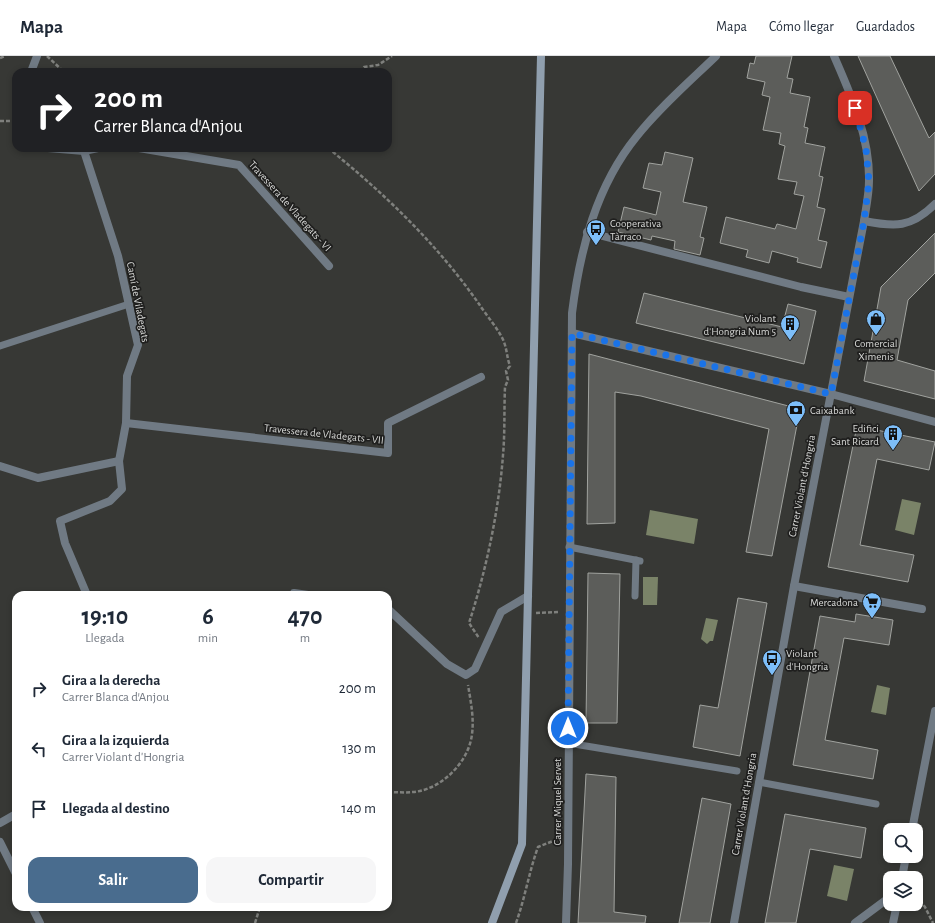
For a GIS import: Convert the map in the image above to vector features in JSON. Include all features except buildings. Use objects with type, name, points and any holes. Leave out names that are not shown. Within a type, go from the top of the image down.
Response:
[{"type":"main road","points":[[492,923],[522,844],[541,56]]},
{"type":"street","points":[[32,68],[37,56]]},
{"type":"street","name":"Carrer Miquel Servet","points":[[566,923],[572,313],[577,273],[587,232],[604,187],[636,137],[660,108],[716,56]]},
{"type":"street","name":"Carrer Violant d'Hongria","points":[[734,923],[794,586],[864,221],[869,182],[866,149],[852,98],[834,56]]},
{"type":"street","name":"Camí de Viladegats","points":[[84,152],[118,256],[138,345],[127,376],[126,423],[119,460],[122,489],[110,501],[60,521],[65,543],[85,591]]},
{"type":"street","name":"Travessera de Vladegats - VI","points":[[162,152],[239,165],[329,266]]},
{"type":"street","points":[[864,221],[890,226],[902,224],[916,220],[935,204]]},
{"type":"street","points":[[587,232],[801,287],[849,297]]},
{"type":"street","points":[[572,333],[831,394],[935,422]]},
{"type":"street","name":"Travessera de Vladegats - VII","points":[[126,423],[388,453],[388,423],[481,377]]},
{"type":"street","points":[[0,466],[38,478],[119,460]]},
{"type":"street","points":[[794,586],[922,609]]},
{"type":"street","points":[[392,613],[447,664],[466,675],[475,669],[501,612],[528,596]]},
{"type":"street","points":[[913,823],[935,711]]},
{"type":"street","points":[[0,822],[12,816]]},
{"type":"street","points":[[0,842],[12,866]]},
{"type":"street","points":[[856,923],[883,902]]},
{"type":"street","points":[[34,911],[40,923]]},
{"type":"street","points":[[893,923],[896,911]]},
{"type":"lane","points":[[0,346],[129,304]]},
{"type":"lane","points":[[569,547],[638,560],[635,596]]},
{"type":"lane","points":[[568,743],[737,771]]},
{"type":"lane","points":[[759,782],[876,804]]},
{"type":"path","points":[[0,58],[5,56]]},
{"type":"path","points":[[47,56],[60,68]]},
{"type":"path","points":[[364,68],[378,64],[392,56]]},
{"type":"path","points":[[0,121],[12,121]]},
{"type":"path","points":[[528,613],[569,612]]},
{"type":"path","points":[[392,792],[413,792],[427,789],[446,779],[457,768],[471,741],[472,715],[466,675]]},
{"type":"path","points":[[516,923],[524,898],[531,865],[538,847],[552,840],[568,836]]},
{"type":"path","points":[[923,905],[933,923]]},
{"type":"path","points":[[255,923],[259,911]]},
{"type":"shaded area","points":[[902,499],[921,503],[914,535],[895,530]]},
{"type":"shaded area","points":[[650,510],[698,519],[694,544],[646,535]]},
{"type":"shaded area","points":[[643,577],[658,577],[657,605],[643,605]]},
{"type":"shaded area","points":[[706,618],[718,620],[713,641],[710,641],[707,644],[701,639]]},
{"type":"shaded area","points":[[877,685],[890,688],[886,715],[871,712]]},
{"type":"shaded area","points":[[834,865],[854,869],[847,901],[827,896]]},
{"type":"place","name":"Cooperativa Tàrraco","points":[[596,246]]},
{"type":"place","name":"Comercial Ximenis","points":[[876,336]]},
{"type":"place","name":"Violant d'Hongria Num 5","points":[[790,341]]},
{"type":"place","name":"Caixabank","points":[[796,427]]},
{"type":"place","name":"Edifici Sant Ricard","points":[[893,451]]},
{"type":"place","name":"Mercadona","points":[[872,619]]},
{"type":"place","name":"Violant d'Hongria","points":[[772,676]]},
{"type":"route","points":[[568,728],[572,333],[831,394],[864,221],[869,182],[866,149],[855,108]]}]
